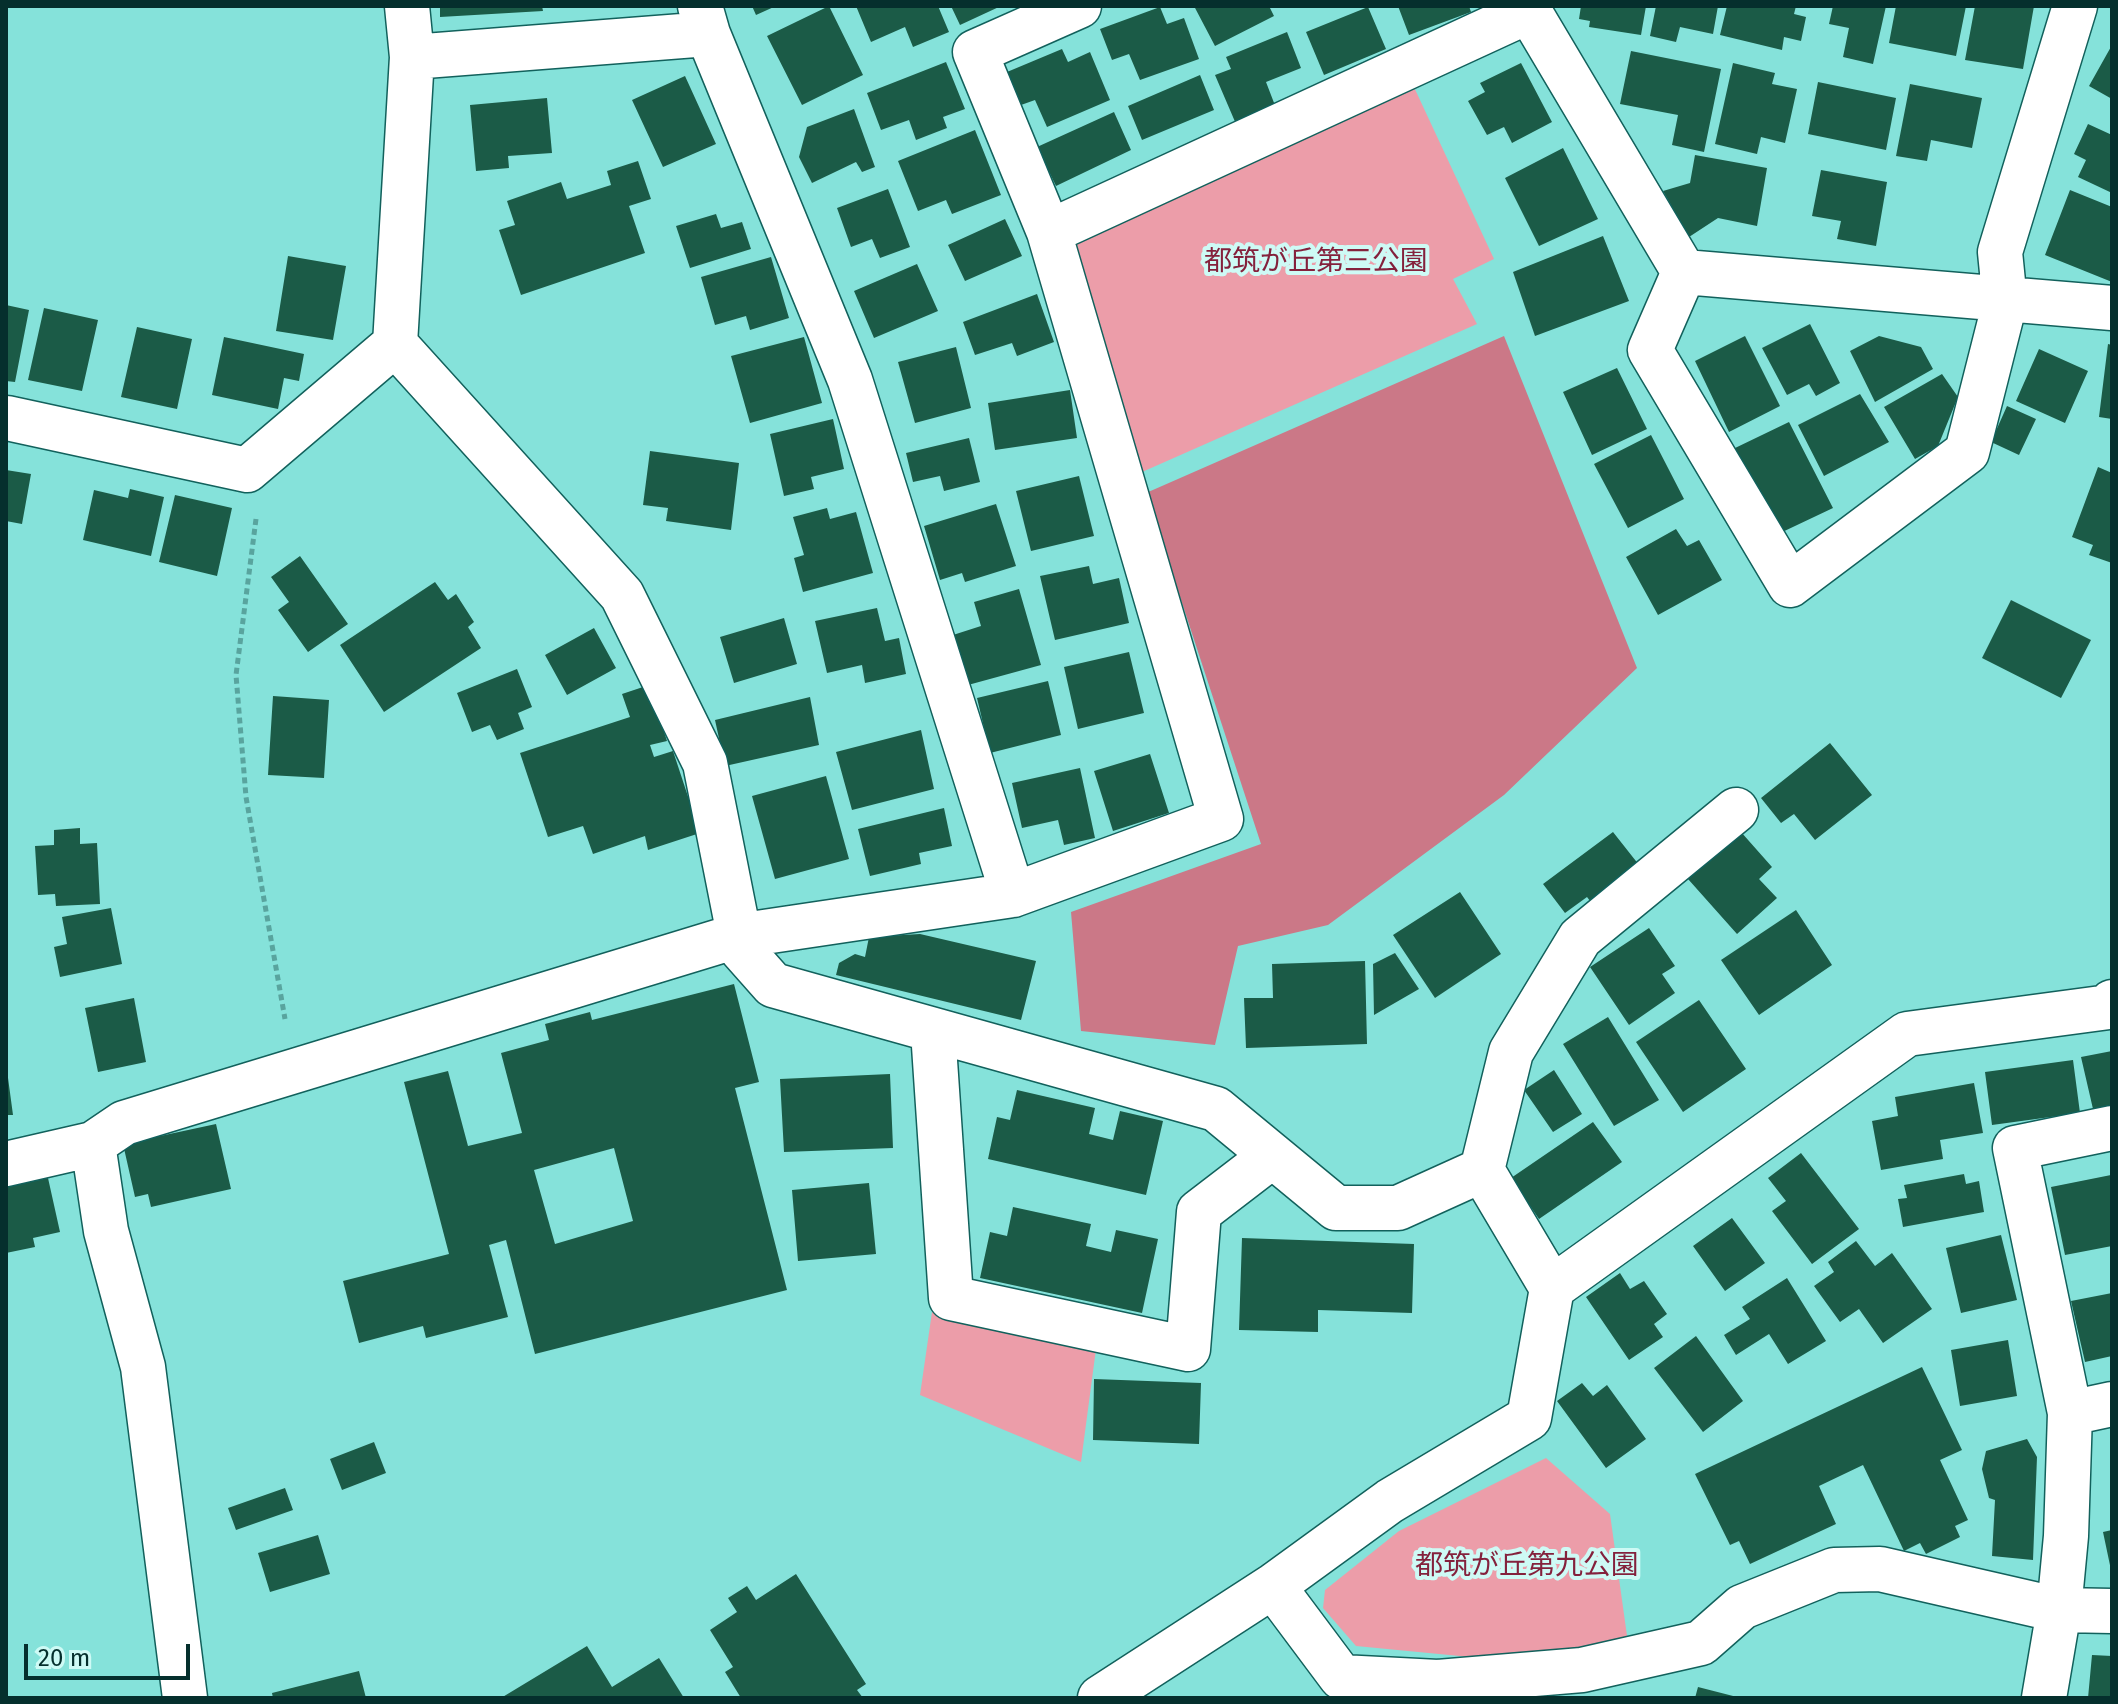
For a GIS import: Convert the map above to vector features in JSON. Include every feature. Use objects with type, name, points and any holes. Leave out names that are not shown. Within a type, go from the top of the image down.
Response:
[{"type":"street","points":[[407,6],[412,57],[395,344],[622,595],[705,763],[737,936],[742,950],[773,985],[1216,1109],[1336,1208],[1398,1208],[1482,1170]]},
{"type":"street","points":[[6,1164],[93,1144],[124,1123],[737,936],[1013,895],[1221,819],[1049,232],[975,52],[1079,6]]},
{"type":"street","points":[[1684,272],[1650,350],[1790,585],[1967,452],[2005,302],[2000,252],[2075,6]]},
{"type":"street","points":[[1049,232],[1528,9],[1684,272]]},
{"type":"street","points":[[412,57],[704,20],[850,380],[1013,895]]},
{"type":"street","points":[[1684,272],[2005,302],[2112,308]]},
{"type":"street","points":[[7,418],[247,470],[395,344]]},
{"type":"street","points":[[1100,1698],[1273,1586],[1390,1501],[1529,1418],[1552,1288],[1482,1170],[1511,1052],[1580,938],[1736,810]]},
{"type":"street","points":[[1552,1288],[1907,1034],[2109,1007],[2112,1002]]},
{"type":"street","points":[[933,1031],[951,1298],[1188,1349],[1199,1212],[1272,1156]]},
{"type":"street","points":[[2044,1698],[2059,1610],[2066,1536],[2070,1413],[2015,1148],[2112,1128]]},
{"type":"street","points":[[93,1144],[106,1231],[143,1367],[185,1698]]},
{"type":"street","points":[[2070,1413],[2112,1404]]},
{"type":"street","points":[[1273,1586],[1341,1677],[1438,1682],[1582,1670],[1701,1643],[1742,1607],[1834,1570],[1880,1569],[2059,1610],[2112,1611]]},
{"type":"path","points":[[268,452],[248,562],[236,675],[246,797],[295,1072]]},
{"type":"green space","name":"都筑が丘第三公園","points":[[1413,85],[1494,259],[1453,279],[1477,324],[1133,476],[1061,243]]},
{"type":"green space","points":[[932,1312],[1096,1349],[1081,1462],[920,1395]]},
{"type":"green space","name":"都筑が丘第九公園","points":[[1546,1458],[1610,1514],[1628,1643],[1518,1657],[1470,1657],[1356,1646],[1323,1608],[1325,1590],[1399,1531]]},
{"type":"shaded area","points":[[1504,336],[1637,668],[1504,795],[1328,925],[1238,946],[1215,1045],[1081,1031],[1071,912],[1261,844],[1146,493]]},
{"type":"building","points":[[440,6],[542,6],[543,11],[440,17]]},
{"type":"building","points":[[752,6],[776,6],[756,15]]},
{"type":"building","points":[[829,6],[863,75],[802,105],[767,36]]},
{"type":"building","points":[[856,6],[938,6],[949,32],[913,47],[905,27],[871,42]]},
{"type":"building","points":[[951,6],[1001,6],[960,25]]},
{"type":"building","points":[[1194,6],[1269,6],[1274,16],[1215,46]]},
{"type":"building","points":[[1398,6],[1469,6],[1471,12],[1409,35]]},
{"type":"building","points":[[1581,6],[1646,6],[1641,35],[1589,27],[1590,21],[1579,19]]},
{"type":"building","points":[[1656,6],[1718,6],[1713,34],[1680,27],[1676,42],[1650,36]]},
{"type":"building","points":[[1727,6],[1796,6],[1794,14],[1806,17],[1801,41],[1784,37],[1782,50],[1720,35]]},
{"type":"building","points":[[1833,6],[1886,6],[1873,64],[1843,57],[1849,28],[1829,24]]},
{"type":"building","points":[[1896,6],[1966,6],[1956,56],[1889,43]]},
{"type":"building","points":[[1975,6],[2034,6],[2023,69],[1965,60]]},
{"type":"building","points":[[1160,7],[1167,24],[1184,18],[1199,59],[1140,80],[1129,54],[1112,60],[1100,29]]},
{"type":"building","points":[[1368,7],[1386,49],[1324,75],[1306,32]]},
{"type":"building","points":[[1287,32],[1301,68],[1266,82],[1276,108],[1236,124],[1215,75],[1231,69],[1226,57]]},
{"type":"building","points":[[2112,45],[2112,99],[2089,86]]},
{"type":"building","points":[[1062,49],[1068,62],[1090,52],[1110,100],[1047,127],[1035,100],[1021,105],[1007,72]]},
{"type":"building","points":[[1631,51],[1721,69],[1704,152],[1672,145],[1678,115],[1620,104]]},
{"type":"building","points":[[946,62],[965,109],[943,117],[947,128],[916,140],[909,120],[881,130],[867,93]]},
{"type":"building","points":[[1521,63],[1552,122],[1512,143],[1504,127],[1487,135],[1468,101],[1485,92],[1480,83]]},
{"type":"building","points":[[1733,63],[1775,73],[1772,84],[1797,89],[1785,143],[1761,137],[1757,154],[1715,144]]},
{"type":"building","points":[[1200,75],[1214,110],[1142,140],[1128,106]]},
{"type":"building","points":[[685,76],[716,144],[663,167],[632,100]]},
{"type":"building","points":[[1818,82],[1896,98],[1886,150],[1808,134]]},
{"type":"building","points":[[1910,84],[1982,98],[1972,148],[1931,140],[1927,161],[1896,156]]},
{"type":"building","points":[[547,98],[552,153],[508,156],[509,168],[476,171],[470,105]]},
{"type":"building","points":[[854,109],[875,167],[862,172],[856,162],[812,183],[799,157],[807,127]]},
{"type":"building","points":[[1114,112],[1131,150],[1056,186],[1037,147]]},
{"type":"building","points":[[2088,124],[2112,135],[2112,193],[2078,177],[2086,160],[2074,154]]},
{"type":"building","points":[[975,130],[1001,195],[952,214],[946,200],[918,211],[898,161]]},
{"type":"building","points":[[1563,148],[1598,219],[1539,246],[1505,178]]},
{"type":"building","points":[[1695,155],[1767,168],[1757,226],[1718,218],[1689,237],[1663,191],[1690,183]]},
{"type":"building","points":[[638,161],[651,199],[629,206],[645,253],[521,295],[499,230],[515,225],[507,201],[561,182],[567,199],[611,185],[607,171]]},
{"type":"building","points":[[1821,170],[1887,182],[1876,246],[1837,239],[1841,221],[1812,216]]},
{"type":"building","points":[[888,189],[910,247],[880,258],[872,239],[851,247],[837,208]]},
{"type":"building","points":[[2070,190],[2112,207],[2112,282],[2045,255]]},
{"type":"building","points":[[716,214],[721,228],[742,222],[751,249],[690,268],[676,226]]},
{"type":"building","points":[[1005,219],[1022,256],[965,281],[948,245]]},
{"type":"building","points":[[1603,236],[1629,301],[1535,336],[1513,272]]},
{"type":"building","points":[[288,256],[346,266],[333,340],[276,331]]},
{"type":"building","points":[[771,257],[789,318],[750,330],[746,316],[715,325],[701,277]]},
{"type":"building","points":[[917,264],[938,311],[874,338],[854,291]]},
{"type":"building","points":[[1037,294],[1054,342],[1017,356],[1012,343],[975,355],[963,322]]},
{"type":"building","points":[[6,305],[29,310],[15,382],[6,381]]},
{"type":"building","points":[[44,308],[98,320],[82,391],[28,380]]},
{"type":"building","points":[[1810,324],[1840,383],[1816,396],[1809,384],[1787,395],[1762,348]]},
{"type":"building","points":[[137,327],[192,339],[177,409],[121,397]]},
{"type":"building","points":[[1745,336],[1780,406],[1729,432],[1695,361]]},
{"type":"building","points":[[1879,336],[1921,347],[1933,369],[1875,402],[1850,351]]},
{"type":"building","points":[[224,337],[304,354],[299,381],[284,378],[278,409],[212,395]]},
{"type":"building","points":[[804,337],[822,403],[750,423],[731,356]]},
{"type":"building","points":[[2108,344],[2112,345],[2112,419],[2099,417]]},
{"type":"building","points":[[956,347],[971,408],[915,423],[898,362]]},
{"type":"building","points":[[2039,349],[2088,371],[2065,423],[2016,401]]},
{"type":"building","points":[[1617,368],[1647,429],[1592,455],[1563,392]]},
{"type":"building","points":[[1942,374],[1958,397],[1938,446],[1915,459],[1884,407]]},
{"type":"building","points":[[1070,390],[1077,438],[995,450],[988,403]]},
{"type":"building","points":[[1860,394],[1889,442],[1824,476],[1798,425]]},
{"type":"building","points":[[2007,406],[2036,419],[2019,455],[1991,442]]},
{"type":"building","points":[[833,419],[844,469],[811,477],[814,489],[784,496],[770,434]]},
{"type":"building","points":[[1789,422],[1833,508],[1776,535],[1733,449]]},
{"type":"building","points":[[1651,435],[1684,499],[1628,528],[1594,464]]},
{"type":"building","points":[[969,438],[980,482],[944,491],[940,476],[913,482],[906,453]]},
{"type":"building","points":[[650,451],[739,463],[731,530],[666,521],[668,508],[643,505]]},
{"type":"building","points":[[2098,467],[2112,473],[2112,563],[2089,555],[2093,545],[2072,537]]},
{"type":"building","points":[[6,470],[31,474],[22,524],[6,521]]},
{"type":"building","points":[[1079,476],[1094,536],[1031,551],[1016,491]]},
{"type":"building","points":[[130,489],[164,497],[151,556],[83,540],[94,490],[128,498]]},
{"type":"building","points":[[175,495],[232,508],[217,576],[159,562]]},
{"type":"building","points":[[996,504],[1016,566],[965,582],[962,573],[940,580],[924,526]]},
{"type":"building","points":[[827,508],[830,519],[856,512],[873,573],[803,592],[794,558],[804,555],[793,517]]},
{"type":"building","points":[[1676,529],[1687,546],[1699,540],[1722,580],[1658,615],[1626,557]]},
{"type":"building","points":[[300,556],[348,624],[308,652],[278,610],[289,602],[271,577]]},
{"type":"building","points":[[1089,566],[1093,584],[1119,578],[1129,623],[1055,640],[1040,576]]},
{"type":"building","points":[[435,582],[448,600],[456,594],[474,622],[468,627],[481,648],[384,712],[340,645]]},
{"type":"building","points":[[1019,589],[1041,665],[968,685],[953,635],[981,626],[974,602]]},
{"type":"building","points":[[2011,600],[2091,640],[2061,698],[1982,658]]},
{"type":"building","points":[[877,608],[885,641],[899,638],[906,674],[865,683],[862,665],[827,673],[815,621]]},
{"type":"building","points":[[784,618],[797,664],[734,683],[720,637]]},
{"type":"building","points":[[594,628],[616,668],[567,695],[545,655]]},
{"type":"building","points":[[1129,652],[1144,713],[1078,729],[1064,667]]},
{"type":"building","points":[[517,669],[532,707],[518,713],[524,729],[497,740],[490,725],[472,732],[457,693]]},
{"type":"building","points":[[1048,681],[1061,735],[990,753],[977,698]]},
{"type":"building","points":[[649,685],[667,741],[650,745],[654,757],[673,751],[700,833],[648,850],[645,836],[593,854],[583,826],[548,837],[520,753],[630,717],[622,694]]},
{"type":"building","points":[[273,696],[329,700],[324,778],[268,775]]},
{"type":"building","points":[[810,697],[819,745],[725,766],[715,720]]},
{"type":"building","points":[[921,730],[934,789],[852,810],[836,752]]},
{"type":"building","points":[[1830,743],[1872,795],[1815,840],[1794,814],[1781,823],[1761,798]]},
{"type":"building","points":[[1150,754],[1169,813],[1113,831],[1094,771]]},
{"type":"building","points":[[1080,768],[1095,838],[1064,845],[1058,820],[1022,828],[1012,783]]},
{"type":"building","points":[[826,776],[849,859],[775,879],[752,796]]},
{"type":"building","points":[[944,808],[952,846],[919,853],[921,864],[870,876],[858,829]]},
{"type":"building","points":[[80,828],[80,844],[97,843],[100,904],[56,906],[55,894],[38,895],[35,846],[54,845],[54,830]]},
{"type":"building","points":[[1613,832],[1643,870],[1594,906],[1587,897],[1565,913],[1543,884]]},
{"type":"building","points":[[1741,832],[1772,867],[1759,879],[1777,898],[1737,934],[1688,879]]},
{"type":"building","points":[[1460,892],[1501,954],[1435,998],[1393,935]]},
{"type":"building","points":[[111,908],[122,964],[60,977],[54,947],[67,944],[62,917]]},
{"type":"building","points":[[1796,910],[1832,965],[1759,1015],[1721,960]]},
{"type":"building","points":[[1649,928],[1675,966],[1662,974],[1675,993],[1629,1025],[1590,967]]},
{"type":"building","points":[[920,934],[1036,961],[1021,1020],[836,975],[839,963],[855,954],[865,957],[869,937]]},
{"type":"building","points":[[1395,953],[1419,989],[1374,1015],[1373,964]]},
{"type":"building","points":[[1365,961],[1367,1044],[1246,1048],[1244,998],[1273,998],[1272,964]]},
{"type":"building","points":[[734,984],[759,1082],[735,1088],[787,1290],[535,1354],[506,1240],[489,1245],[508,1317],[426,1338],[423,1326],[359,1343],[343,1281],[449,1254],[404,1082],[448,1071],[468,1146],[522,1133],[501,1053],[549,1040],[545,1024],[590,1012],[592,1020]],"holes":[[[614,1148],[633,1221],[555,1244],[534,1170]]]},
{"type":"building","points":[[134,998],[146,1062],[98,1072],[85,1008]]},
{"type":"building","points":[[1699,1000],[1746,1069],[1683,1112],[1636,1042]]},
{"type":"building","points":[[1608,1017],[1659,1100],[1614,1126],[1563,1044]]},
{"type":"building","points":[[2112,1051],[2112,1105],[2093,1109],[2081,1057]]},
{"type":"building","points":[[2073,1060],[2080,1113],[1992,1125],[1985,1072]]},
{"type":"building","points":[[6,1063],[13,1115],[6,1115]]},
{"type":"building","points":[[1554,1070],[1582,1114],[1553,1132],[1524,1090]]},
{"type":"building","points":[[890,1074],[893,1148],[784,1152],[780,1079]]},
{"type":"building","points":[[1974,1083],[1983,1133],[1940,1140],[1943,1159],[1881,1170],[1872,1121],[1898,1116],[1895,1097]]},
{"type":"building","points":[[1017,1090],[1095,1108],[1089,1134],[1113,1140],[1120,1111],[1163,1121],[1146,1195],[988,1159],[997,1117],[1010,1120]]},
{"type":"building","points":[[1593,1122],[1622,1162],[1539,1219],[1511,1178]]},
{"type":"building","points":[[216,1124],[231,1189],[151,1207],[148,1194],[135,1197],[123,1144]]},
{"type":"building","points":[[1801,1153],[1859,1229],[1812,1264],[1772,1211],[1786,1201],[1768,1178]]},
{"type":"building","points":[[1964,1174],[1966,1184],[1979,1181],[1984,1212],[1903,1227],[1898,1199],[1907,1198],[1904,1185]]},
{"type":"building","points":[[2111,1175],[2112,1246],[2065,1255],[2051,1187]]},
{"type":"building","points":[[48,1178],[60,1232],[33,1238],[35,1247],[6,1253],[6,1187]]},
{"type":"building","points":[[869,1183],[876,1254],[798,1261],[792,1190]]},
{"type":"building","points":[[1013,1207],[1091,1224],[1086,1246],[1111,1252],[1116,1230],[1158,1239],[1142,1313],[980,1278],[990,1232],[1007,1236]]},
{"type":"building","points":[[1732,1218],[1765,1263],[1725,1291],[1693,1246]]},
{"type":"building","points":[[2001,1235],[2017,1300],[1961,1313],[1946,1248]]},
{"type":"building","points":[[1242,1238],[1414,1244],[1412,1313],[1318,1310],[1318,1332],[1239,1330]]},
{"type":"building","points":[[1856,1241],[1875,1266],[1892,1253],[1932,1309],[1883,1343],[1859,1309],[1840,1322],[1814,1286],[1834,1272],[1828,1262]]},
{"type":"building","points":[[1620,1273],[1630,1289],[1644,1281],[1667,1314],[1654,1324],[1663,1337],[1629,1360],[1586,1297]]},
{"type":"building","points":[[1787,1278],[1826,1341],[1788,1364],[1769,1334],[1736,1355],[1724,1335],[1750,1319],[1742,1307]]},
{"type":"building","points":[[2112,1293],[2112,1356],[2085,1362],[2071,1301]]},
{"type":"building","points":[[1696,1336],[1743,1401],[1703,1432],[1654,1368]]},
{"type":"building","points":[[2008,1340],[2017,1396],[1960,1406],[1951,1350]]},
{"type":"building","points":[[1922,1367],[1962,1450],[1940,1460],[1968,1520],[1955,1526],[1960,1537],[1926,1554],[1920,1543],[1904,1551],[1863,1465],[1819,1486],[1836,1524],[1750,1564],[1739,1541],[1730,1545],[1695,1474]]},
{"type":"building","points":[[1094,1379],[1201,1383],[1199,1444],[1093,1440]]},
{"type":"building","points":[[1582,1383],[1593,1396],[1607,1385],[1646,1439],[1606,1468],[1557,1401]]},
{"type":"building","points":[[2027,1439],[2037,1457],[2033,1560],[1992,1556],[1995,1500],[1989,1498],[1982,1469],[1986,1451]]},
{"type":"building","points":[[374,1442],[386,1473],[342,1490],[330,1459]]},
{"type":"building","points":[[285,1488],[293,1510],[236,1530],[228,1508]]},
{"type":"building","points":[[2112,1530],[2112,1570],[2111,1570],[2103,1532]]},
{"type":"building","points":[[318,1535],[330,1574],[270,1592],[258,1553]]},
{"type":"building","points":[[796,1574],[866,1684],[857,1690],[863,1698],[741,1698],[725,1672],[733,1667],[710,1630],[737,1612],[728,1598],[747,1586],[756,1600]]},
{"type":"building","points":[[587,1646],[612,1687],[659,1658],[684,1698],[501,1698]]},
{"type":"building","points":[[2092,1655],[2112,1656],[2112,1698],[2088,1698]]},
{"type":"building","points":[[359,1671],[366,1698],[273,1698],[272,1693]]},
{"type":"building","points":[[1698,1687],[1737,1697],[1737,1698],[1695,1698]]}]
